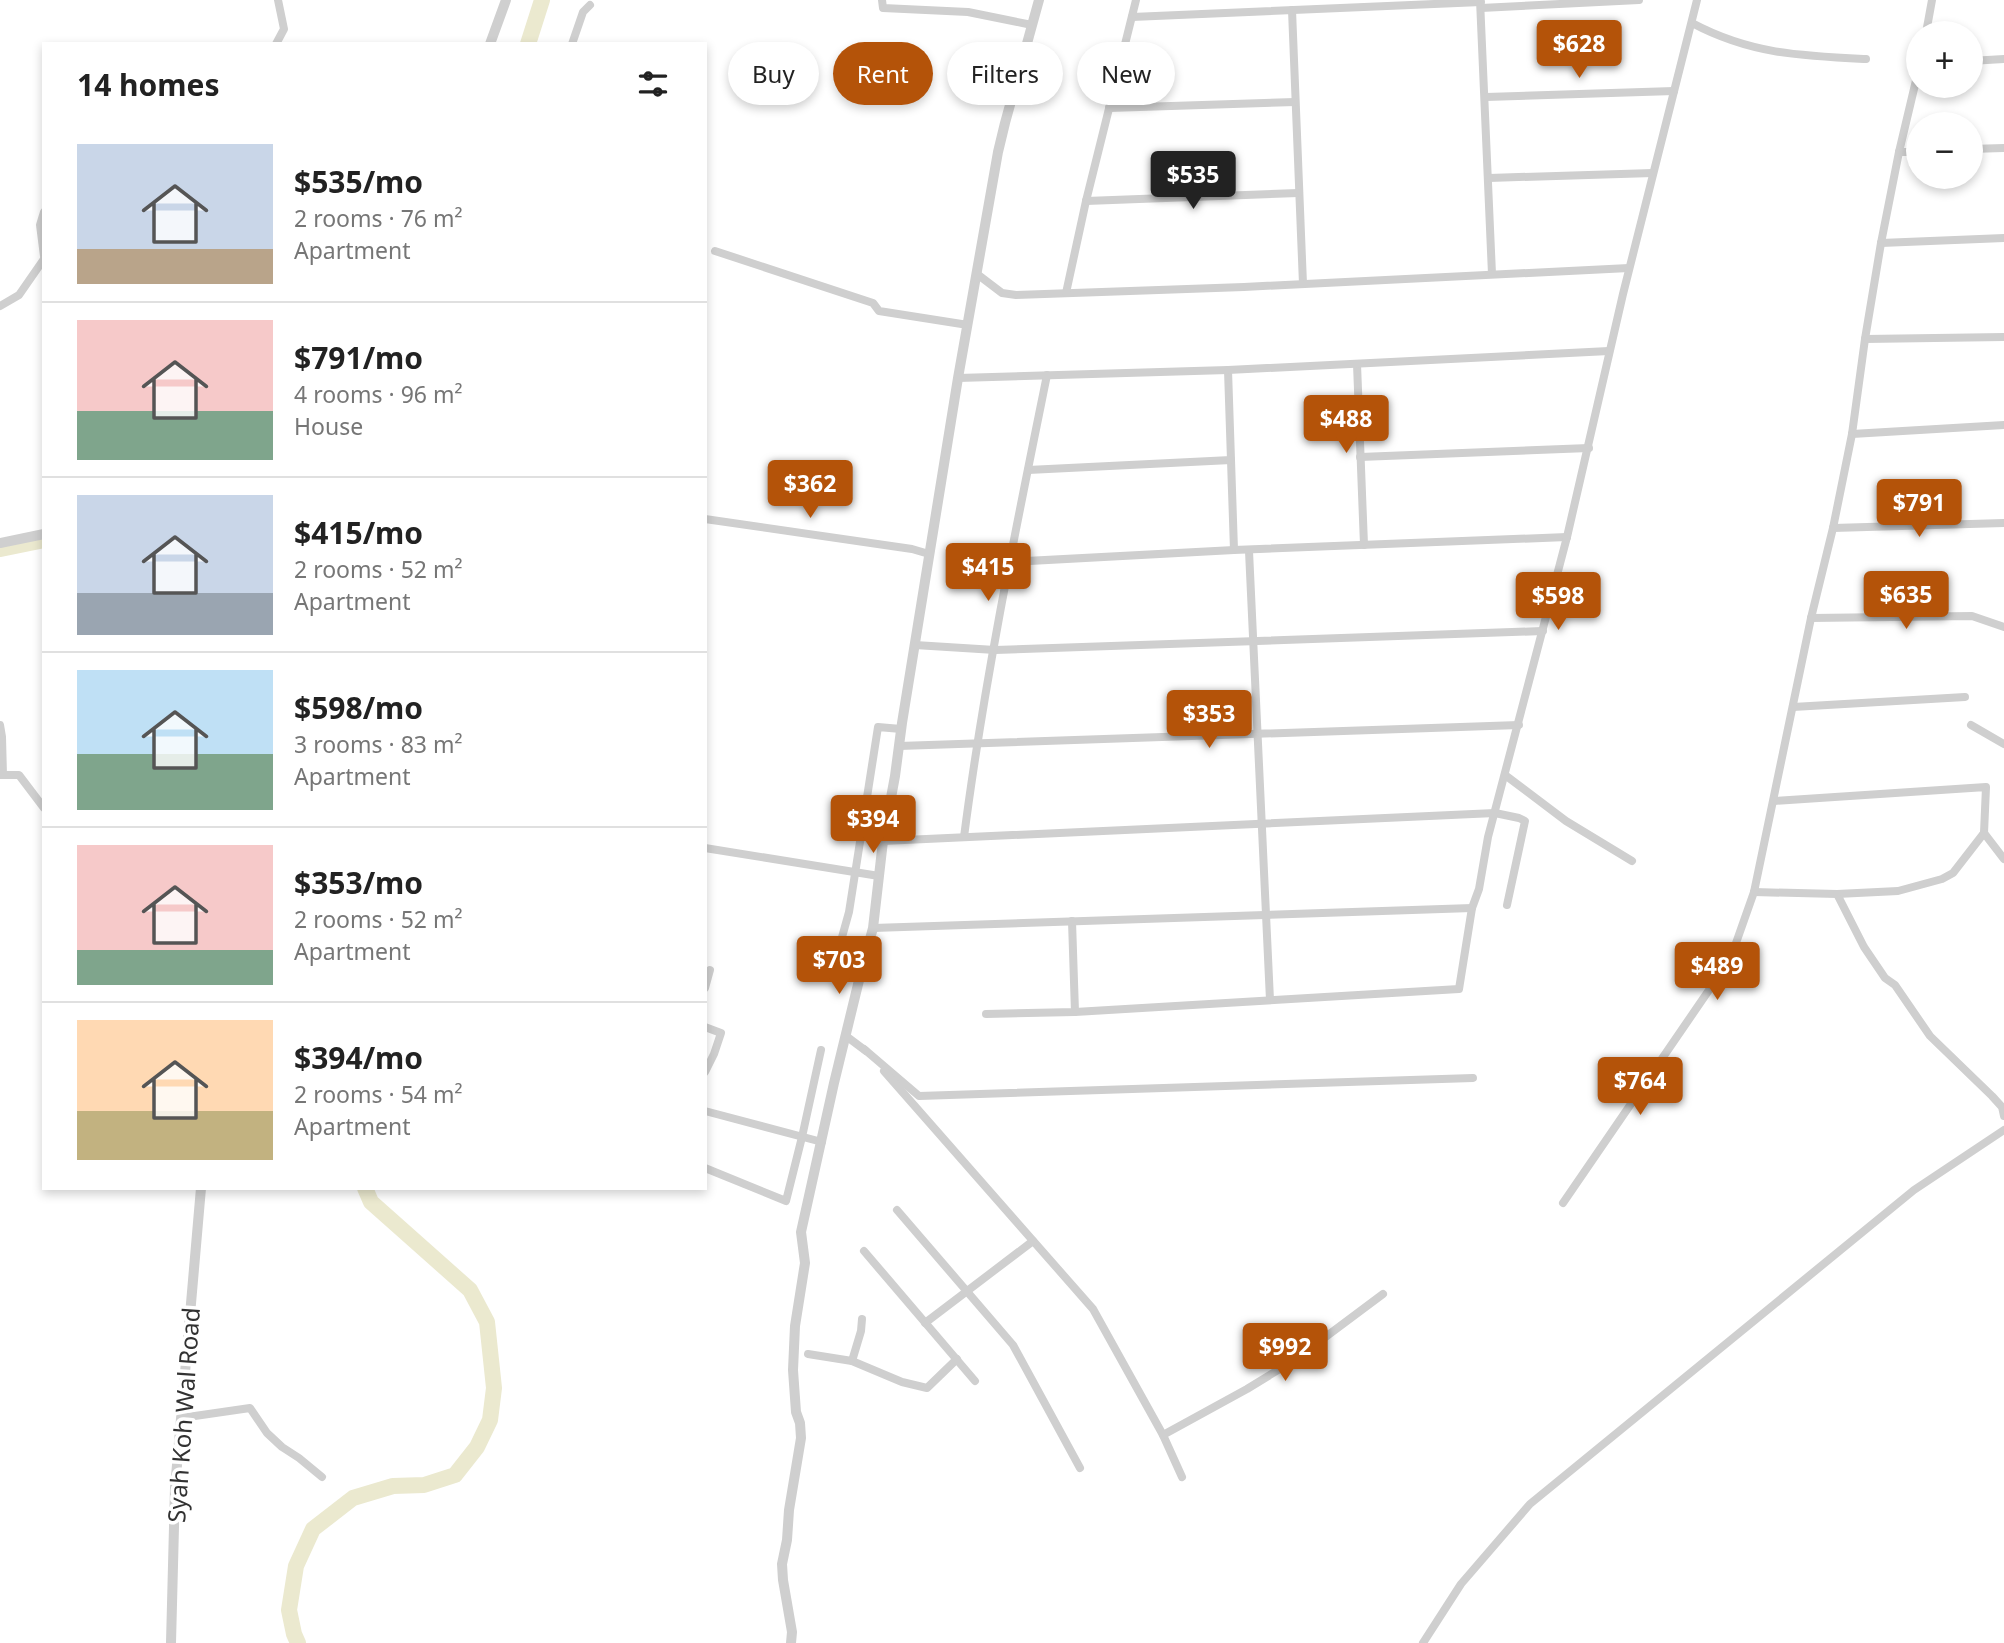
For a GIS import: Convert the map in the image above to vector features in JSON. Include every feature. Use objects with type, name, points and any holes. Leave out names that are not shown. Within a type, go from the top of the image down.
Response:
[{"type":"street","points":[[277,42],[284,29],[278,0]]},
{"type":"street","points":[[492,42],[506,0]]},
{"type":"street","points":[[882,0],[883,8],[968,12],[1032,25]]},
{"type":"street","points":[[968,12],[969,0]]},
{"type":"street","points":[[791,1643],[792,1632],[782,1564],[801,1438],[793,1370],[795,1326],[805,1263],[801,1232],[873,928],[883,841],[915,645],[926,553],[958,378],[965,324],[977,274],[1004,123],[1039,0]]},
{"type":"street","points":[[1066,293],[1136,0]]},
{"type":"street","points":[[1132,17],[1292,9],[1639,0]]},
{"type":"street","points":[[986,1014],[1075,1012],[1459,989],[1472,908],[1567,537],[1629,268],[1697,0]]},
{"type":"street","points":[[1929,21],[1933,0]]},
{"type":"street","points":[[1481,3],[1492,274]]},
{"type":"street","points":[[573,42],[583,12],[590,5]]},
{"type":"street","points":[[1292,9],[1303,284]]},
{"type":"street","points":[[1692,23],[1717,37],[1772,51],[1808,57],[1866,59]]},
{"type":"street","points":[[1983,61],[2004,60]]},
{"type":"street","points":[[1486,97],[1674,92]]},
{"type":"street","points":[[1563,1203],[1720,974],[1736,943],[1754,892],[1852,434],[1881,243],[1912,98]]},
{"type":"street","points":[[1109,108],[1295,102]]},
{"type":"street","points":[[1983,149],[2004,148]]},
{"type":"street","points":[[1899,152],[1906,152]]},
{"type":"street","points":[[1489,178],[1653,173]]},
{"type":"street","points":[[1086,201],[1298,193]]},
{"type":"street","points":[[42,218],[42,242]]},
{"type":"street","points":[[1881,243],[2004,239]]},
{"type":"street","points":[[715,251],[873,303],[879,311],[965,324]]},
{"type":"street","points":[[0,306],[19,295],[42,261]]},
{"type":"street","points":[[977,274],[1002,293],[1016,295],[1629,268]]},
{"type":"street","points":[[1865,339],[2004,337]]},
{"type":"street","points":[[958,378],[1228,370],[1609,351]]},
{"type":"street","points":[[1357,364],[1364,545]]},
{"type":"street","points":[[1228,370],[1234,550]]},
{"type":"street","points":[[964,837],[976,744],[1047,375]]},
{"type":"street","points":[[1852,434],[2004,425]]},
{"type":"street","points":[[1360,457],[1589,448]]},
{"type":"street","points":[[1028,470],[1231,460]]},
{"type":"street","points":[[707,519],[926,553]]},
{"type":"street","points":[[1833,527],[2004,523]]},
{"type":"street","points":[[0,543],[42,534]]},
{"type":"street","points":[[1009,562],[1567,537]]},
{"type":"street","points":[[1248,551],[1270,1000]]},
{"type":"street","points":[[1811,618],[1972,615],[2004,627]]},
{"type":"street","points":[[915,645],[995,650],[1543,631]]},
{"type":"street","points":[[1793,707],[1965,697]]},
{"type":"street","points":[[0,725],[2,775],[19,775],[42,805]]},
{"type":"street","points":[[899,746],[1519,725]]},
{"type":"street","points":[[1971,725],[2004,744]]},
{"type":"street","points":[[859,979],[832,973],[849,912],[878,727],[901,729]]},
{"type":"street","points":[[1505,775],[1566,821],[1632,861]]},
{"type":"street","points":[[1754,892],[1836,894],[1898,891],[1942,879],[1953,873],[1984,833],[1986,787],[1774,800]]},
{"type":"street","points":[[883,841],[1495,813],[1525,821],[1507,905]]},
{"type":"street","points":[[1984,833],[2004,859]]},
{"type":"street","points":[[707,848],[879,876]]},
{"type":"street","points":[[1836,894],[1864,947],[1885,978],[1895,985],[1930,1035],[1992,1096],[2004,1116]]},
{"type":"street","points":[[873,928],[1472,908]]},
{"type":"street","points":[[1072,921],[1075,1012]]},
{"type":"street","points":[[707,979],[709,970]]},
{"type":"street","points":[[707,1028],[721,1033],[707,1068]]},
{"type":"street","points":[[846,1036],[919,1096],[1473,1078]]},
{"type":"street","points":[[864,1049],[1093,1309],[1163,1435],[1182,1477]]},
{"type":"street","points":[[707,1169],[786,1201],[821,1050]]},
{"type":"street","points":[[707,1112],[822,1142]]},
{"type":"street","points":[[1423,1643],[1461,1584],[1530,1504],[1914,1189],[2004,1130]]},
{"type":"street","name":"Syah Koh Wal Road","points":[[171,1643],[175,1488],[201,1190]]},
{"type":"street","points":[[897,1210],[1013,1345],[1080,1468]]},
{"type":"street","points":[[925,1323],[1033,1241]]},
{"type":"street","points":[[864,1251],[975,1381]]},
{"type":"street","points":[[1163,1435],[1296,1359],[1383,1294]]},
{"type":"street","points":[[852,1361],[862,1319]]},
{"type":"street","points":[[808,1354],[852,1361],[902,1382],[927,1388],[957,1359]]},
{"type":"street","points":[[181,1418],[250,1408],[267,1433],[322,1477]]},
{"type":"waterway","points":[[529,42],[542,0]]},
{"type":"waterway","points":[[0,552],[42,543]]},
{"type":"waterway","points":[[298,1643],[289,1610],[296,1566],[313,1529],[353,1498],[393,1486],[424,1485],[455,1475],[477,1447],[490,1420],[494,1388],[487,1322],[470,1290],[371,1202],[366,1190]]}]
